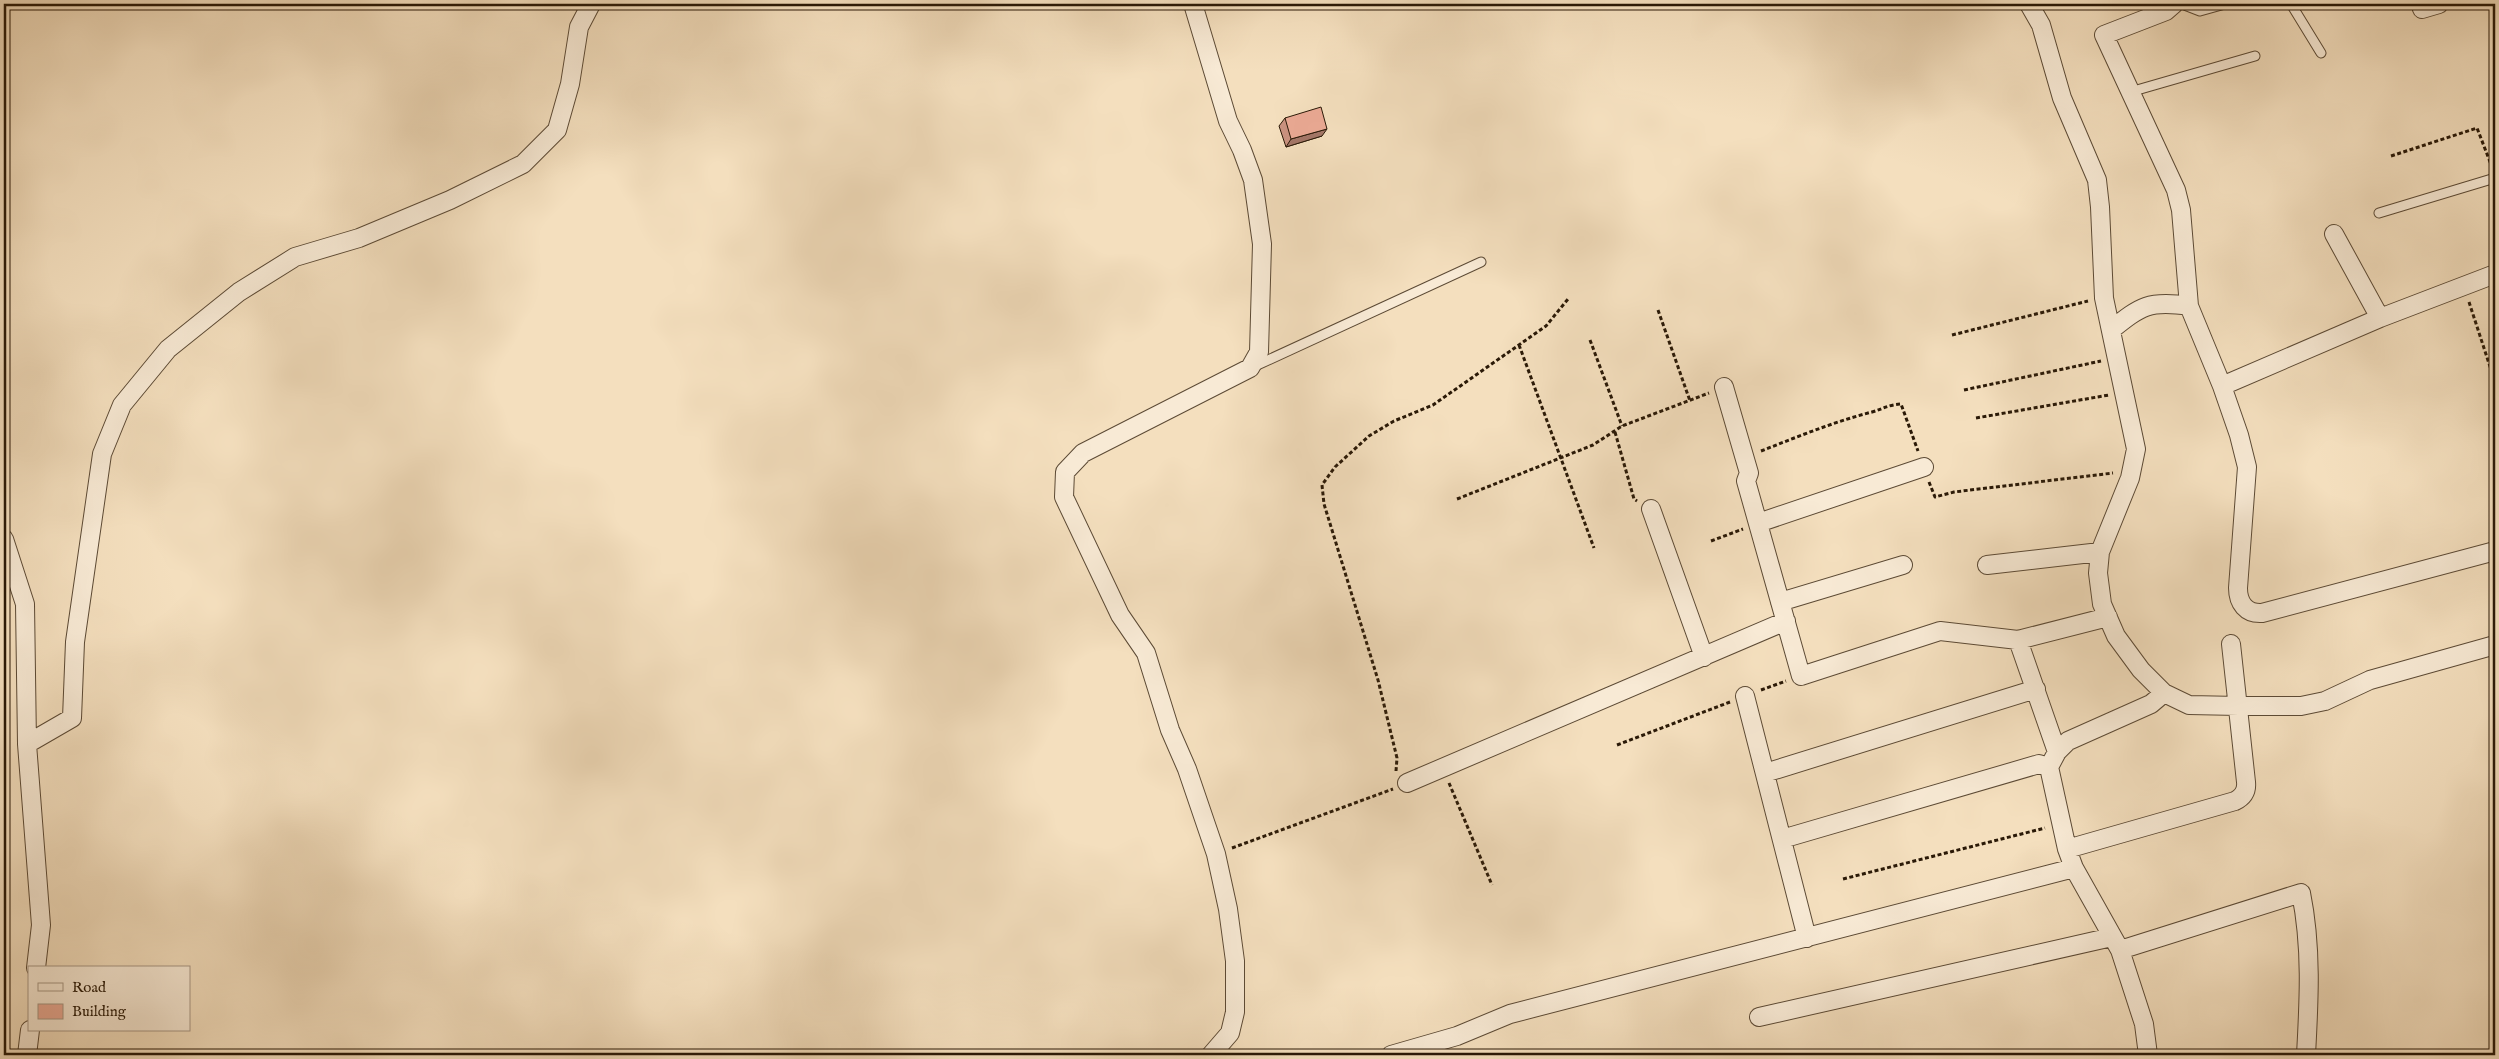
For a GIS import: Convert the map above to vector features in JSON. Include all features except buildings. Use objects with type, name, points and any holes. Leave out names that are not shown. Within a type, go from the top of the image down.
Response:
[{"type":"street","points":[[27,744],[72,718],[75,642],[102,454],[122,405],[168,350],[238,292],[295,257],[359,238],[440,204],[523,164],[557,130],[570,84],[579,28],[591,4]]},
{"type":"street","points":[[1193,4],[1228,121],[1253,180],[1262,244],[1259,352],[1250,368],[1083,453],[1065,472],[1064,497],[1120,615],[1146,653],[1170,730],[1187,768],[1216,854],[1228,909],[1235,961],[1235,1012],[1230,1033],[1211,1055]]},
{"type":"street","points":[[2030,4],[2041,25],[2062,98],[2097,180],[2104,298],[2136,449],[2131,471],[2100,552],[2098,573],[2102,604],[2116,636],[2141,670],[2164,693],[2189,704],[2239,706],[2302,706],[2317,703],[2370,680],[2495,645]]},
{"type":"street","points":[[2174,4],[2166,11],[2104,36],[2176,190],[2181,210],[2185,284],[2189,306],[2240,435],[2247,466],[2238,594],[2242,605],[2250,612],[2262,613],[2495,552]]},
{"type":"street","points":[[2334,234],[2380,318]]},
{"type":"street","points":[[2222,386],[2380,318],[2495,274]]},
{"type":"street","points":[[2111,330],[2146,305],[2165,302],[2189,306]]},
{"type":"street","points":[[1724,387],[1749,473],[1746,482],[1801,676],[1940,631],[2018,640],[2108,618]]},
{"type":"street","points":[[1758,524],[1924,467]]},
{"type":"street","points":[[1651,509],[1704,657]]},
{"type":"street","points":[[4,539],[26,604],[27,744],[41,926],[36,966]]},
{"type":"street","points":[[1987,565],[2100,552]]},
{"type":"street","points":[[1780,602],[1903,565]]},
{"type":"street","points":[[1399,781],[1443,768],[1786,622]]},
{"type":"street","points":[[2018,640],[2036,689],[2053,760],[2060,824],[2067,849],[2074,868],[2116,944],[2144,1024],[2148,1055]]},
{"type":"street","points":[[2067,849],[2235,801],[2242,797],[2247,786],[2231,644]]},
{"type":"street","points":[[1765,772],[2036,689]]},
{"type":"street","points":[[1782,839],[2053,760],[2068,740],[2151,704],[2164,693]]},
{"type":"street","points":[[1745,696],[1807,938]]},
{"type":"street","points":[[1391,1055],[1456,1036],[1510,1014],[2074,868]]},
{"type":"street","points":[[1759,1017],[2116,944],[2301,893],[2307,922],[2310,989],[2306,1055]]},
{"type":"street","points":[[28,1055],[30,1032]]},
{"type":"lane","points":[[2182,4],[2200,11],[2225,4]]},
{"type":"lane","points":[[2291,4],[2321,53]]},
{"type":"lane","points":[[2130,92],[2256,56]]},
{"type":"lane","points":[[2379,213],[2495,178]]},
{"type":"lane","points":[[1250,368],[1481,262]]},
{"type":"path","points":[[2390,156],[2477,128],[2492,168]]},
{"type":"path","points":[[2464,287],[2495,382]]},
{"type":"path","points":[[1952,335],[2104,298]]},
{"type":"path","points":[[1216,854],[1390,790],[1399,781],[1397,758],[1378,680],[1324,504],[1322,485],[1335,467],[1369,436],[1394,421],[1433,405],[1546,326],[1568,299]]},
{"type":"path","points":[[1658,310],[1690,401]]},
{"type":"path","points":[[1590,340],[1622,426]]},
{"type":"path","points":[[1519,345],[1594,548]]},
{"type":"path","points":[[1964,390],[2117,358]]},
{"type":"path","points":[[1457,499],[1593,446],[1622,426],[1724,387]]},
{"type":"path","points":[[1976,418],[2124,393]]},
{"type":"path","points":[[1744,458],[1842,420],[1875,411],[1884,406],[1901,404],[1935,497],[1954,492],[2131,471]]},
{"type":"path","points":[[1615,432],[1634,499],[1651,509]]},
{"type":"path","points":[[1711,542],[1758,524]]},
{"type":"path","points":[[1617,745],[1801,676]]},
{"type":"path","points":[[1443,768],[1492,885]]},
{"type":"path","points":[[1390,790],[1399,781]]},
{"type":"path","points":[[1843,879],[2060,824]]}]
